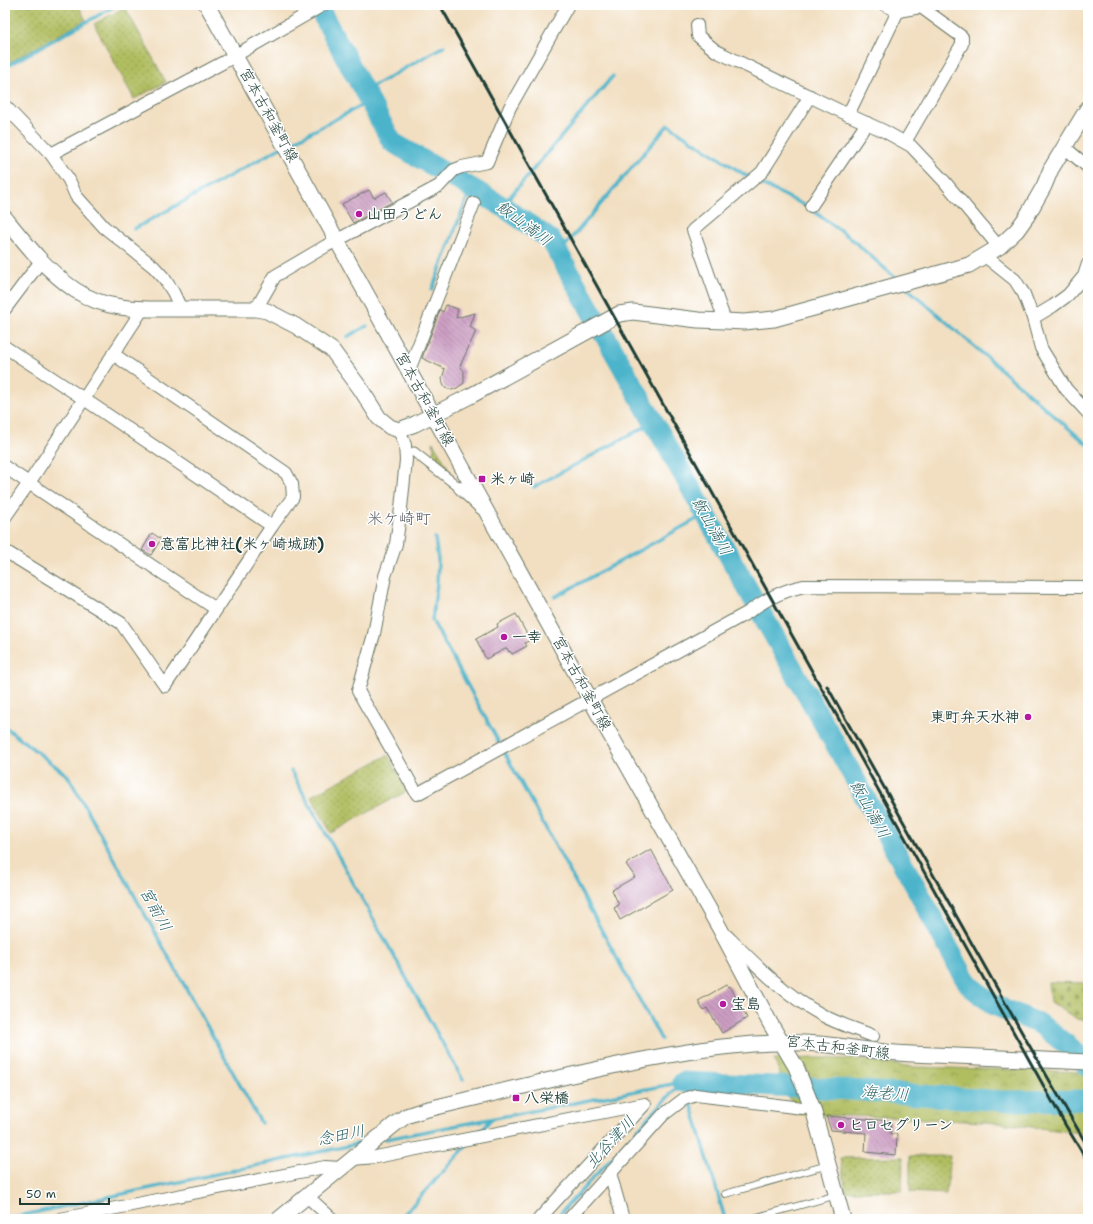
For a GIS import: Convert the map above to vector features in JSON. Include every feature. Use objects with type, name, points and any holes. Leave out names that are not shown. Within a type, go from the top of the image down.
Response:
[{"type":"street","name":"宮本古和釜町線","points":[[208,5],[590,700],[719,927],[781,1043],[811,1043],[886,1053],[1013,1060],[1088,1062]]},
{"type":"street","points":[[256,309],[275,276],[337,240],[439,186],[454,170],[487,162],[510,107],[568,5]]},
{"type":"street","points":[[885,5],[898,12],[921,7],[962,37],[962,44],[905,142]]},
{"type":"street","points":[[51,154],[236,55],[318,8]]},
{"type":"street","points":[[848,115],[898,12]]},
{"type":"street","points":[[697,25],[698,36],[716,50],[867,123],[911,146],[944,181],[999,247]]},
{"type":"street","points":[[725,321],[693,230],[762,172],[810,96]]},
{"type":"street","points":[[5,106],[51,154],[69,180],[76,196],[104,227],[154,268],[173,292],[181,309]]},
{"type":"street","points":[[5,218],[41,261],[75,290],[92,300],[120,308],[142,310],[256,309],[267,311],[296,326],[332,350],[379,418],[390,427],[399,430],[434,414],[619,314],[632,312],[698,320],[744,322],[774,319],[969,265],[999,247],[1017,230],[1028,216],[1051,169],[1088,108]]},
{"type":"street","points":[[811,206],[867,123]]},
{"type":"street","points":[[1064,147],[1088,167]]},
{"type":"street","points":[[409,370],[474,203]]},
{"type":"street","points":[[985,256],[1015,280],[1024,294],[1033,318],[1041,348],[1066,389],[1088,413]]},
{"type":"street","points":[[5,310],[41,261]]},
{"type":"street","points":[[1033,318],[1068,295],[1084,276],[1088,264]]},
{"type":"street","points":[[5,517],[29,483],[142,310]]},
{"type":"street","points":[[5,347],[272,526]]},
{"type":"street","points":[[5,551],[121,623],[164,686],[293,497],[292,484],[286,473],[114,354]]},
{"type":"street","points":[[399,430],[409,449],[460,488],[493,522]]},
{"type":"street","points":[[409,449],[396,544],[385,576],[374,634],[358,691],[416,794],[590,700],[764,602],[792,589],[804,586],[1088,587]]},
{"type":"street","points":[[5,467],[216,609]]},
{"type":"street","points":[[719,927],[781,988],[822,1015],[873,1036]]},
{"type":"street","points":[[279,1219],[406,1116],[424,1110],[570,1075],[668,1055],[745,1045],[781,1043],[800,1077],[806,1104],[828,1165],[843,1219]]},
{"type":"street","points":[[569,1219],[663,1115],[684,1099],[696,1095],[806,1104]]},
{"type":"street","points":[[60,1219],[324,1168],[351,1160],[645,1104],[539,1219]]},
{"type":"street","points":[[610,1173],[623,1219]]},
{"type":"street","points":[[307,1196],[332,1219]]},
{"type":"lane","points":[[725,1194],[828,1165]]},
{"type":"lane","points":[[750,1219],[837,1195]]},
{"type":"green space","points":[[5,5],[78,5],[86,20],[5,65]]},
{"type":"green space","points":[[125,7],[166,82],[134,99],[94,24]]},
{"type":"green space","points":[[433,442],[452,475],[431,459],[434,448]]},
{"type":"green space","points":[[388,755],[407,791],[331,833],[311,796]]},
{"type":"green space","points":[[1048,982],[1088,983],[1088,1021],[1077,1019],[1050,1002]]},
{"type":"green space","points":[[824,1058],[860,1060],[914,1067],[1088,1072],[1088,1134],[999,1123],[796,1114],[774,1059]]},
{"type":"green space","points":[[910,1156],[950,1156],[946,1194],[910,1192]]},
{"type":"green space","points":[[903,1157],[902,1191],[846,1191],[840,1158]]},
{"type":"building","name":"山田うどん","points":[[369,190],[374,198],[386,192],[392,202],[353,223],[342,204]]},
{"type":"building","points":[[446,305],[458,309],[456,318],[475,313],[470,327],[476,331],[460,366],[464,371],[464,383],[452,390],[445,388],[443,384],[442,378],[445,369],[422,358],[440,310],[443,312]]},
{"type":"building","points":[[152,533],[161,539],[151,555],[142,550]]},
{"type":"building","points":[[516,614],[530,640],[525,643],[527,646],[512,654],[507,648],[486,659],[476,639],[498,627],[497,624]]},
{"type":"building","points":[[651,849],[673,890],[620,920],[614,908],[619,905],[612,890],[635,877],[626,864]]},
{"type":"building","points":[[726,985],[728,987],[730,986],[747,1018],[722,1033],[707,1008],[703,1010],[698,1001]]},
{"type":"building","points":[[826,1116],[891,1121],[890,1134],[897,1134],[896,1155],[865,1152],[866,1133],[831,1130]]},
{"type":"waterway","points":[[5,67],[117,5]]},
{"type":"waterway","name":"飯山満川","points":[[317,5],[392,142],[502,206],[551,240],[918,891],[964,977],[971,987],[994,1005],[1040,1024],[1072,1049],[1088,1066]]},
{"type":"waterway","points":[[365,91],[444,46]]},
{"type":"waterway","points":[[502,206],[613,76]]},
{"type":"waterway","points":[[287,145],[370,101]]},
{"type":"waterway","points":[[559,253],[668,125],[753,180],[806,206],[848,236],[899,281]]},
{"type":"waterway","points":[[134,229],[282,147]]},
{"type":"waterway","points":[[432,290],[471,188]]},
{"type":"waterway","points":[[906,287],[1088,445]]},
{"type":"waterway","points":[[347,337],[367,326]]},
{"type":"waterway","points":[[534,487],[654,422]]},
{"type":"waterway","points":[[555,597],[706,514]]},
{"type":"waterway","points":[[435,538],[438,560],[437,584],[432,620],[661,1039]]},
{"type":"waterway","name":"宮前川","points":[[5,727],[68,776],[261,1123]]},
{"type":"waterway","points":[[291,771],[463,1080]]},
{"type":"waterway","name":"北谷津川","points":[[555,1219],[682,1082]]},
{"type":"waterway","name":"念田川","points":[[386,1139],[683,1082]]},
{"type":"waterway","name":"海老川","points":[[683,1082],[822,1088],[1003,1101],[1088,1100]]},
{"type":"waterway","points":[[685,1082],[725,1219]]},
{"type":"waterway","points":[[478,1134],[491,1119]]},
{"type":"waterway","name":"念田川","points":[[5,1219],[362,1143]]},
{"type":"waterway","points":[[400,1219],[469,1143]]},
{"type":"railway","points":[[440,5],[1066,1126],[1088,1162]]},
{"type":"railway","points":[[827,686],[1088,1147]]},
{"type":"place","name":"山田うどん","points":[[359,214]]},
{"type":"place","name":"米ヶ崎","points":[[482,479]]},
{"type":"place","name":"意富比神社(米ヶ崎城跡)","points":[[152,544]]},
{"type":"place","name":"一幸","points":[[504,637]]},
{"type":"place","name":"東町弁天水神","points":[[1028,717]]},
{"type":"place","name":"宝島","points":[[723,1004]]},
{"type":"place","name":"八栄橋","points":[[516,1098]]},
{"type":"place","name":"ヒロセグリーン","points":[[841,1125]]},
{"type":"district","name":"米ケ崎町","points":[[399,518]]}]
